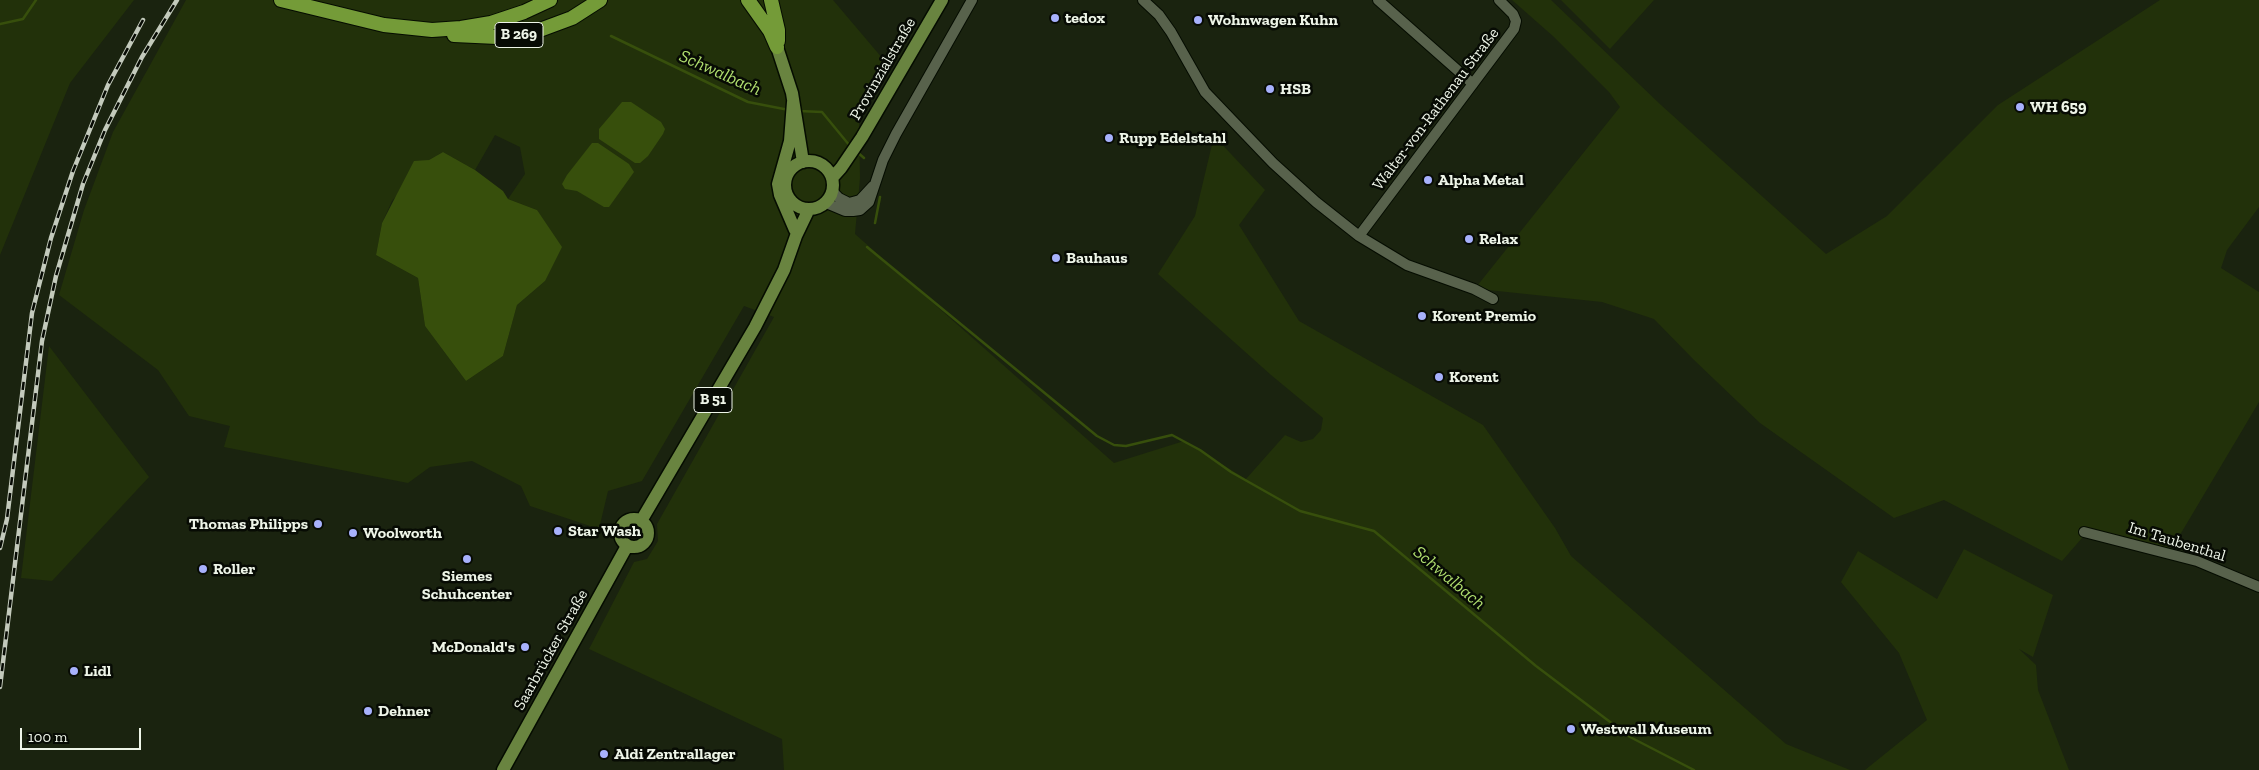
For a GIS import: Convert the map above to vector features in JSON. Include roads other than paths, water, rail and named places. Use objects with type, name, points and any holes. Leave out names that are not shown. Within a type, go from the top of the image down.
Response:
[{"type":"highway","name":"B 269","points":[[281,0],[384,25],[432,30],[471,37],[518,35],[555,25],[572,18],[600,0]]},
{"type":"highway","name":"B 269","points":[[432,30],[491,23],[524,12],[550,0]]},
{"type":"highway","points":[[748,0],[770,31],[778,47]]},
{"type":"highway","points":[[771,0],[778,30],[778,47]]},
{"type":"main road","name":"Provinzialstraße","points":[[830,179],[837,164],[851,154],[862,137],[942,0]]},
{"type":"main road","points":[[778,47],[792,98],[794,121],[803,162],[819,163],[830,179],[826,203],[809,209],[796,206]]},
{"type":"main road","points":[[794,121],[778,184],[780,195],[796,233]]},
{"type":"main road","name":"B 51","points":[[796,233],[796,206],[790,200],[785,185],[790,170],[803,162]]},
{"type":"main road","name":"B 51","points":[[641,521],[755,327],[784,270],[796,233],[809,209]]},
{"type":"main road","points":[[630,520],[641,521],[647,528],[646,540],[640,546],[627,546],[620,536],[621,528],[630,520]]},
{"type":"main road","name":"Saarbrücker Straße","points":[[503,770],[627,546]]},
{"type":"street","points":[[830,179],[844,201],[855,201],[868,193],[896,134],[972,0]]},
{"type":"street","points":[[1143,0],[1159,15],[1171,32],[1206,92],[1273,163],[1359,236],[1408,266],[1474,289],[1493,299]]},
{"type":"street","points":[[1378,0],[1473,84]]},
{"type":"street","name":"Walter-von-Rathenau Straße","points":[[1359,236],[1514,29],[1516,21],[1513,14],[1498,0]]},
{"type":"street","points":[[826,203],[845,210],[860,210],[869,202],[874,183]]},
{"type":"street","name":"Im Taubenthal","points":[[2084,532],[2197,561],[2259,587]]},
{"type":"waterway","points":[[0,24],[23,19],[36,0]]},
{"type":"waterway","name":"Schwalbach","points":[[611,36],[748,102],[789,110]]},
{"type":"waterway","name":"Schwalbach","points":[[799,111],[822,112],[850,146]]},
{"type":"waterway","name":"Schwalbach","points":[[856,151],[864,158]]},
{"type":"waterway","points":[[875,223],[880,197]]},
{"type":"waterway","name":"Schwalbach","points":[[867,247],[1097,436],[1114,445],[1126,446],[1172,435],[1200,450],[1231,472],[1300,511],[1374,531],[1536,666],[1630,737],[1694,770]]},
{"type":"railway","points":[[0,687],[42,341],[56,276],[83,184],[105,130],[142,57],[177,0]]},
{"type":"railway","points":[[0,548],[7,519],[32,313],[51,238],[73,171],[108,85],[143,20]]},
{"type":"place","name":"tedox","points":[[1055,18]]},
{"type":"place","name":"Wohnwagen Kuhn","points":[[1198,20]]},
{"type":"place","name":"HSB","points":[[1270,89]]},
{"type":"place","name":"WH 659","points":[[2020,107]]},
{"type":"place","name":"Rupp Edelstahl","points":[[1109,138]]},
{"type":"place","name":"Alpha Metal","points":[[1428,180]]},
{"type":"place","name":"Relax","points":[[1469,239]]},
{"type":"place","name":"Bauhaus","points":[[1056,258]]},
{"type":"place","name":"Korent Premio","points":[[1422,316]]},
{"type":"place","name":"Korent","points":[[1439,377]]},
{"type":"place","name":"Thomas Philipps","points":[[318,524]]},
{"type":"place","name":"Star Wash","points":[[558,531]]},
{"type":"place","name":"Woolworth","points":[[353,533]]},
{"type":"place","name":"Siemes Schuhcenter","points":[[467,559]]},
{"type":"place","name":"Roller","points":[[203,569]]},
{"type":"place","name":"McDonald's","points":[[525,647]]},
{"type":"place","name":"Lidl","points":[[74,671]]},
{"type":"place","name":"Dehner","points":[[368,711]]},
{"type":"place","name":"Westwall Museum","points":[[1571,729]]},
{"type":"place","name":"Aldi Zentrallager","points":[[604,754]]}]
